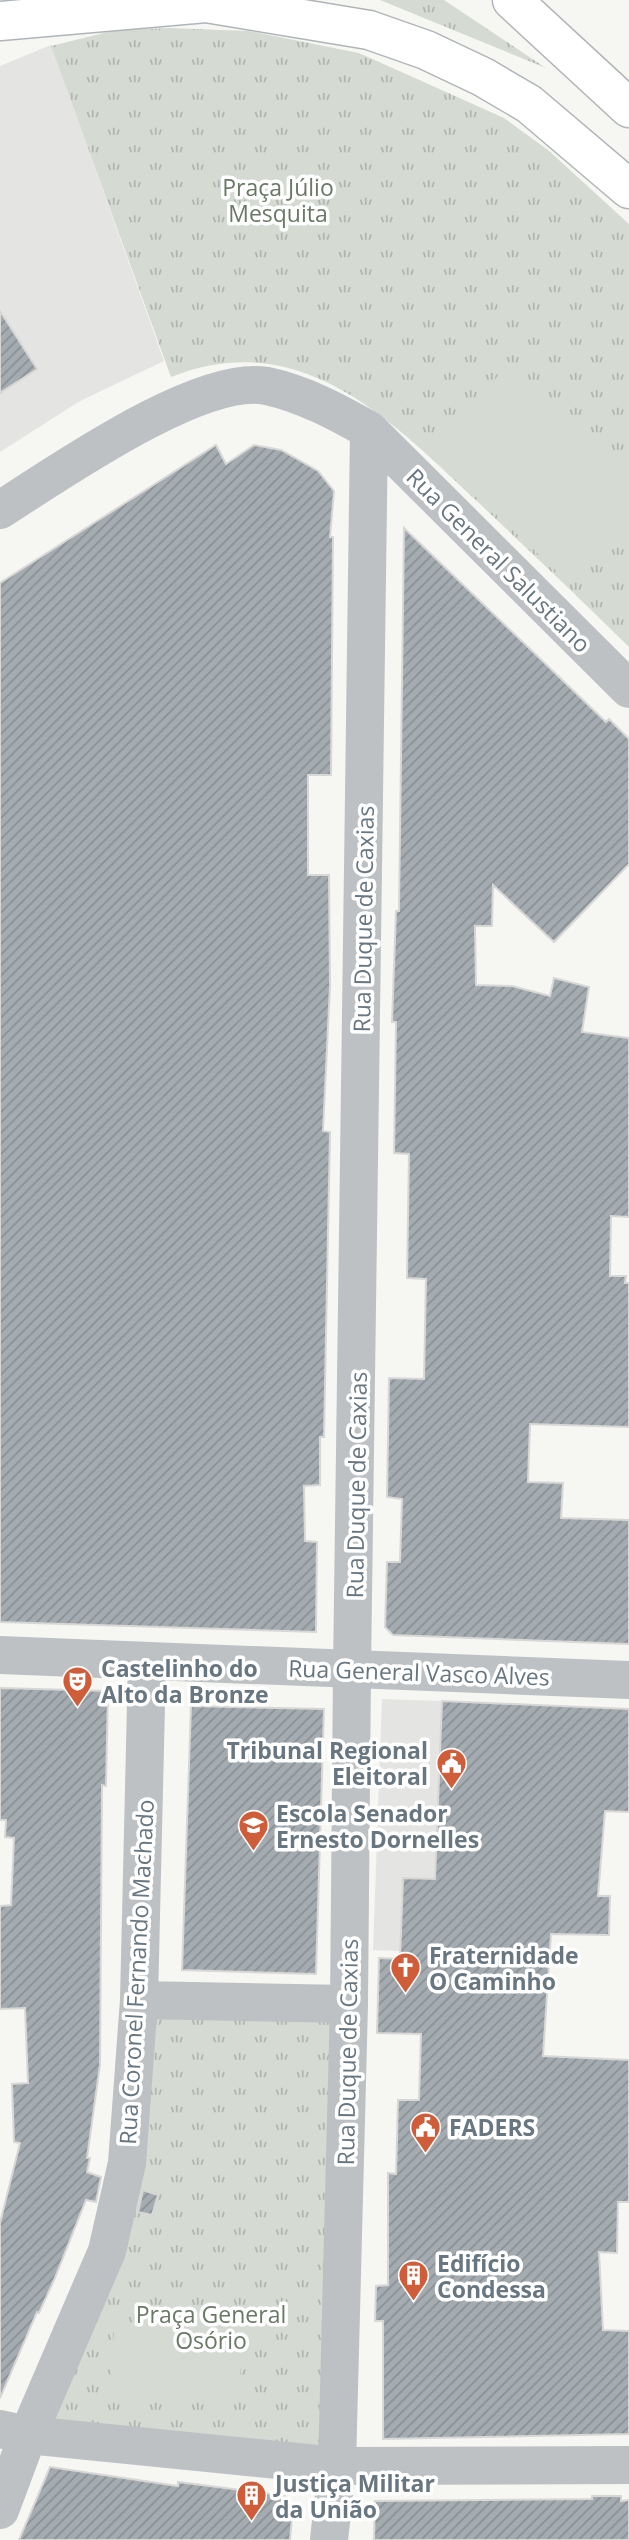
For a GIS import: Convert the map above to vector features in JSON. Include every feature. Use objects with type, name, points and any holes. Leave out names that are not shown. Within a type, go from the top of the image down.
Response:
[{"type":"main road","points":[[512,0],[629,108]]},
{"type":"main road","points":[[0,21],[206,3],[369,30],[426,50],[483,77],[528,104],[629,188]]},
{"type":"street","name":"Rua General Salustiano","points":[[0,510],[102,446],[212,391],[265,385],[323,404],[369,430],[629,689]]},
{"type":"street","name":"Rua Duque de Caxias","points":[[330,2540],[337,2466],[349,2004],[369,430]]},
{"type":"street","name":"Rua General Vasco Alves","points":[[0,1655],[629,1680]]},
{"type":"street","name":"Rua Coronel Fernando Machado","points":[[0,2510],[14,2432],[107,2251],[127,2163],[139,2000],[147,1662]]},
{"type":"street","points":[[139,2000],[349,2004]]},
{"type":"street","points":[[14,2432],[337,2466],[629,2465]]},
{"type":"shaded area","points":[[51,45],[164,361],[80,401],[0,452],[0,66]]},
{"type":"shaded area","name":"Tribunal Regional Eleitoral","points":[[382,1699],[528,1704],[518,1955],[373,1950]]},
{"type":"green space","points":[[380,0],[444,0],[546,68]]},
{"type":"green space","name":"Praça Júlio Mesquita","points":[[170,28],[249,31],[359,53],[504,118],[548,150],[629,224],[629,647],[412,441],[377,413],[341,390],[303,372],[262,363],[218,364],[171,377],[51,46],[116,30]]},
{"type":"green space","points":[[506,367],[629,484],[629,517],[566,580],[429,451]]},
{"type":"green space","name":"Praça General Osório","points":[[150,2014],[334,2015],[322,2453],[49,2424]]},
{"type":"green space","points":[[114,2329],[243,2338],[238,2401],[109,2391]]},
{"type":"building","points":[[0,311],[37,369],[0,393]]},
{"type":"building","points":[[216,445],[226,464],[254,445],[281,450],[318,471],[334,491],[330,537],[333,537],[331,775],[308,775],[308,875],[329,875],[330,986],[323,1131],[330,1132],[324,1437],[320,1437],[320,1485],[304,1486],[305,1541],[317,1542],[316,1632],[0,1622],[0,583]]},
{"type":"building","points":[[404,528],[606,722],[609,719],[629,739],[629,864],[554,942],[493,885],[492,926],[475,926],[476,985],[512,986],[550,996],[554,978],[589,987],[582,1032],[629,1038],[629,1217],[611,1216],[610,1276],[626,1276],[625,1283],[629,1283],[629,1427],[530,1424],[528,1482],[563,1483],[561,1518],[629,1520],[629,1644],[393,1635],[385,1627],[387,1562],[400,1562],[402,1499],[387,1497],[389,1378],[424,1379],[426,1279],[407,1278],[409,1154],[394,1153],[396,1022],[392,1022],[396,911],[399,911]]},
{"type":"building","points":[[0,1688],[108,1691],[106,1786],[102,1785],[100,2065],[87,2158],[90,2158],[87,2172],[101,2177],[96,2202],[86,2200],[54,2280],[39,2313],[37,2312],[0,2398],[0,2223],[20,2143],[14,2142],[12,2084],[28,2083],[25,2008],[0,2009],[0,1906],[11,1905],[14,1838],[5,1837],[6,1820],[0,1820]]},
{"type":"building","points":[[442,1701],[629,1709],[629,1812],[605,1811],[598,1896],[610,1896],[609,1935],[551,1934],[543,2056],[629,2060],[629,2202],[618,2202],[617,2253],[599,2252],[603,2330],[629,2331],[629,2434],[383,2439],[383,2321],[375,2321],[376,2286],[388,2285],[388,2173],[396,2174],[398,2100],[419,2100],[421,2034],[377,2033],[379,1958],[400,1959],[403,1878],[435,1879]]},
{"type":"building","name":"Escola Senador Ernesto Dornelles","points":[[191,1706],[324,1709],[316,1974],[182,1970]]},
{"type":"building","points":[[143,2190],[158,2195],[152,2215],[138,2212]]},
{"type":"building","points":[[50,2467],[178,2486],[178,2482],[286,2496],[293,2506],[290,2540],[19,2540]]},
{"type":"building","points":[[592,2496],[621,2496],[621,2501],[629,2500],[629,2540],[374,2540],[375,2501],[592,2499]]},
{"type":"place","name":"Castelinho do Alto da Bronze","points":[[78,1708]]},
{"type":"place","name":"Tribunal Regional Eleitoral","points":[[451,1790]]},
{"type":"place","name":"Escola Senador Ernesto Dornelles","points":[[253,1853]]},
{"type":"place","name":"Fraternidade O Caminho","points":[[406,1995]]},
{"type":"place","name":"FADERS","points":[[426,2154]]},
{"type":"place","name":"Edifício Condessa","points":[[414,2303]]},
{"type":"place","name":"Justiça Militar da União","points":[[252,2523]]}]
